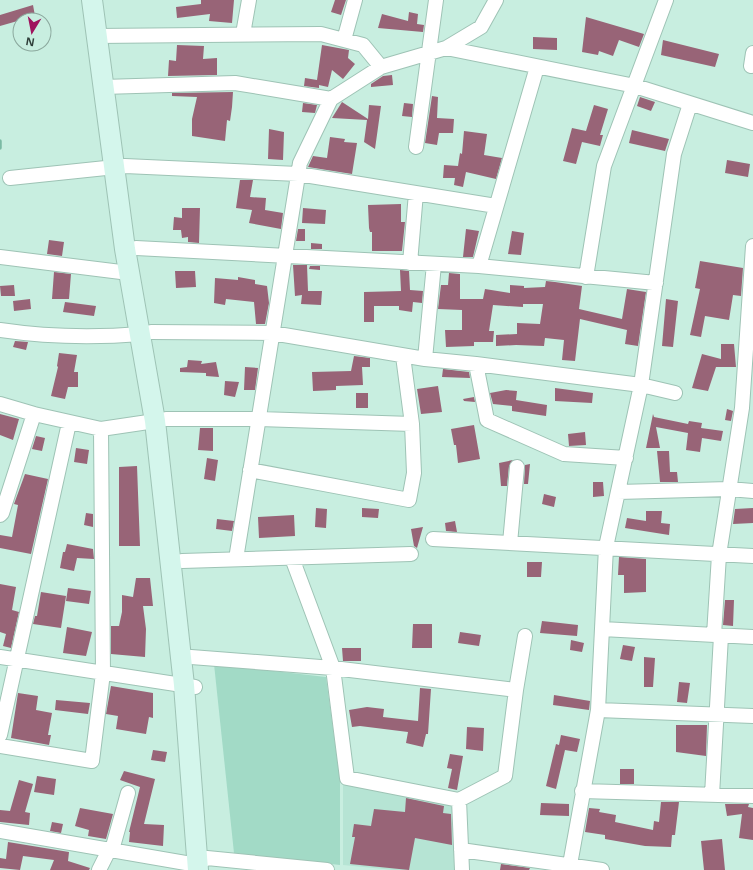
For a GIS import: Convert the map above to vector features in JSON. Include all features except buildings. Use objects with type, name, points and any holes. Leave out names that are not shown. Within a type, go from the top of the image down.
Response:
[{"type":"main road","points":[[92,0],[102,36],[109,87],[119,166],[129,274],[146,333]]},
{"type":"main road","points":[[102,36],[103,0]]},
{"type":"main road","points":[[119,166],[136,248],[146,333],[182,561],[191,657],[189,686]]},
{"type":"main road","points":[[160,420],[189,686],[203,866]]},
{"type":"street","points":[[243,34],[249,0]]},
{"type":"street","points":[[344,40],[355,0]]},
{"type":"street","points":[[416,147],[436,0]]},
{"type":"street","points":[[236,559],[300,163],[332,99],[381,67],[446,48],[481,27],[496,0]]},
{"type":"street","points":[[586,277],[604,166],[666,0]]},
{"type":"street","points":[[102,36],[321,34],[363,45],[381,67]]},
{"type":"street","points":[[446,48],[635,86],[753,123]]},
{"type":"street","points":[[479,266],[537,66]]},
{"type":"street","points":[[109,87],[235,83],[332,99]]},
{"type":"street","points":[[569,867],[598,710],[606,547],[641,385],[674,154],[690,104]]},
{"type":"street","points":[[10,178],[119,166],[298,174],[496,206]]},
{"type":"street","points":[[410,263],[416,193]]},
{"type":"street","points":[[712,795],[717,715],[719,555],[742,408],[753,246]]},
{"type":"street","points":[[136,248],[479,266],[656,283]]},
{"type":"street","points":[[0,257],[129,274]]},
{"type":"street","points":[[425,359],[434,264]]},
{"type":"street","points":[[0,330],[38,335],[100,337],[146,333],[272,334],[403,356],[641,385],[675,394]]},
{"type":"street","points":[[250,470],[409,500],[414,473],[412,424],[403,356]]},
{"type":"street","points":[[476,364],[487,420],[564,454],[626,458]]},
{"type":"street","points":[[0,404],[34,414],[101,429],[160,420],[258,419],[412,424]]},
{"type":"street","points":[[0,515],[2,513],[34,414]]},
{"type":"street","points":[[0,735],[69,422]]},
{"type":"street","points":[[0,746],[92,761],[103,673],[101,429]]},
{"type":"street","points":[[510,543],[517,467]]},
{"type":"street","points":[[618,492],[729,489],[753,491]]},
{"type":"street","points":[[433,539],[753,556]]},
{"type":"street","points":[[182,561],[411,554]]},
{"type":"street","points":[[292,558],[333,668],[347,778],[459,800],[505,776],[516,690],[525,636]]},
{"type":"street","points":[[602,629],[753,637]]},
{"type":"street","points":[[0,657],[189,686]]},
{"type":"street","points":[[191,657],[333,668],[516,690]]},
{"type":"street","points":[[598,710],[753,716]]},
{"type":"street","points":[[582,791],[753,796]]},
{"type":"street","points":[[99,870],[111,850],[128,793]]},
{"type":"street","points":[[459,800],[462,870]]},
{"type":"street","points":[[0,831],[203,866],[327,870]]},
{"type":"street","points":[[461,850],[569,867],[602,870]]},
{"type":"shaded area","points":[[214,664],[326,677],[340,780],[340,865],[234,853]]},
{"type":"shaded area","points":[[343,783],[458,806],[458,870],[394,870],[343,865]]},
{"type":"waterway","points":[[0,141],[0,148]]}]
